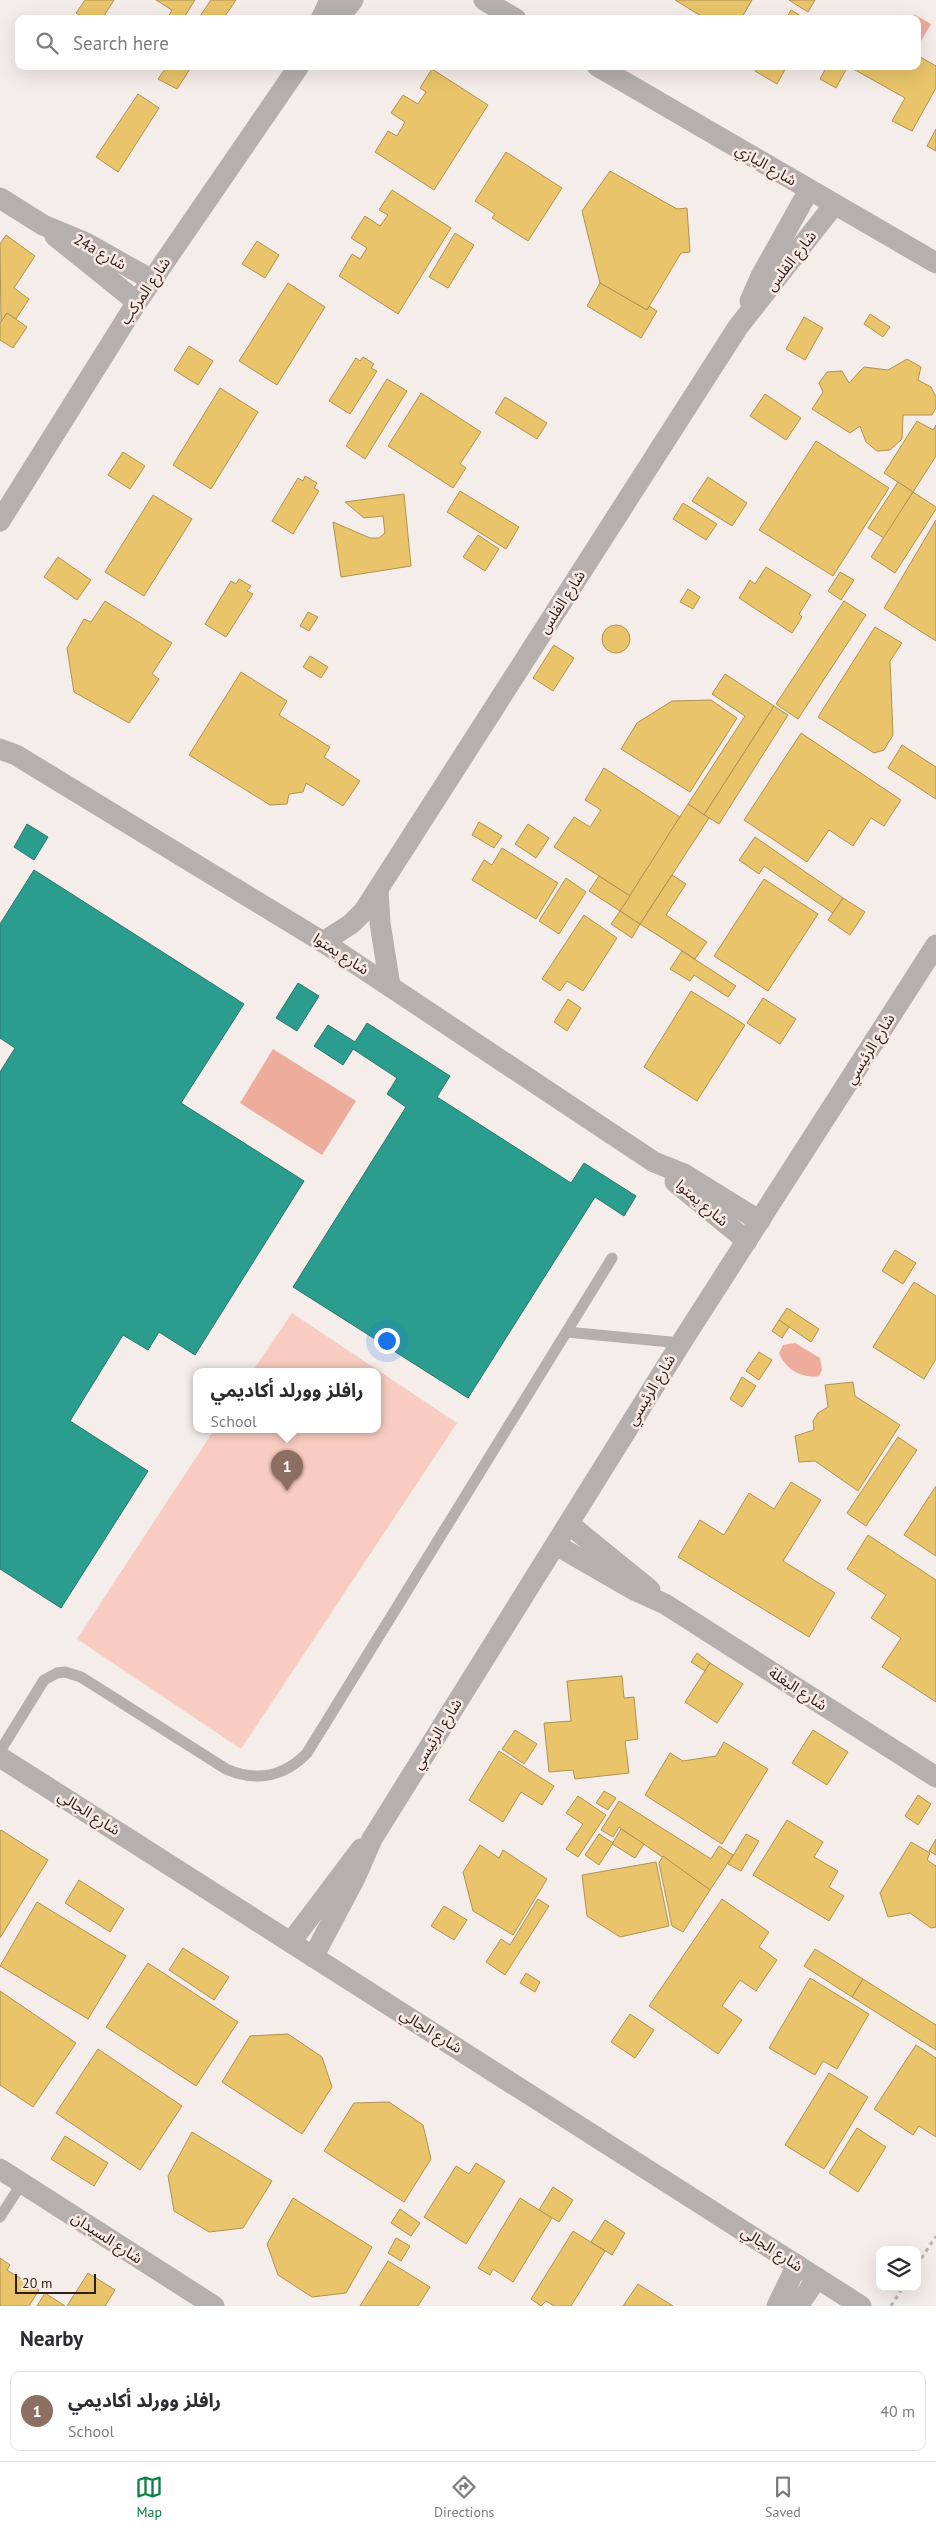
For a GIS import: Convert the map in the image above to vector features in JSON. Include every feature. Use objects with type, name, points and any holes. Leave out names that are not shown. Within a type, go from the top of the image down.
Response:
[{"type":"street","points":[[323,15],[330,0]]},
{"type":"street","points":[[341,15],[354,0]]},
{"type":"street","points":[[484,0],[509,15]]},
{"type":"street","name":"شارع المركب","points":[[0,521],[137,302],[295,70]]},
{"type":"street","name":"شارع اليازي","points":[[604,70],[936,264]]},
{"type":"street","name":"شارع الفلس","points":[[746,316],[761,276],[809,190]]},
{"type":"street","name":"24a شارع","points":[[0,198],[46,227],[76,254],[137,302]]},
{"type":"street","name":"شارع الفلس","points":[[323,942],[358,918],[378,890],[746,316],[772,286],[834,205]]},
{"type":"street","name":"24a شارع","points":[[46,227],[86,243],[152,280]]},
{"type":"street","name":"شارع يمتوا","points":[[0,738],[8,752],[323,942],[658,1164],[684,1174],[760,1221]]},
{"type":"street","points":[[378,890],[380,923],[390,986]]},
{"type":"street","name":"شارع الرئيسي","points":[[313,1956],[356,1878],[372,1839],[680,1343],[936,945]]},
{"type":"street","name":"شارع يمتوا","points":[[658,1164],[676,1183],[747,1241]]},
{"type":"street","name":"شارع البغلة","points":[[569,1524],[632,1573],[660,1601]]},
{"type":"street","name":"شارع البغلة","points":[[556,1545],[634,1590],[660,1601],[936,1777]]},
{"type":"street","name":"شارع الجالي","points":[[0,1757],[862,2306]]},
{"type":"street","name":"شارع الرئيسي","points":[[291,1942],[350,1862],[372,1839]]},
{"type":"street","name":"شارع السيدان","points":[[0,2169],[214,2306]]},
{"type":"street","points":[[778,2306],[797,2265]]},
{"type":"street","points":[[798,2306],[817,2278]]},
{"type":"lane","points":[[0,1752],[44,1680],[57,1673],[65,1672],[81,1677],[226,1770],[250,1777],[275,1775],[298,1763],[312,1745],[612,1258]]},
{"type":"lane","points":[[567,1332],[680,1343]]},
{"type":"lane","points":[[0,2217],[22,2183]]},
{"type":"path","points":[[921,2259],[936,2236]]},
{"type":"path","points":[[891,2306],[900,2291]]},
{"type":"shaded area","points":[[921,18],[931,24],[921,41]]},
{"type":"shaded area","points":[[273,1049],[356,1101],[322,1155],[240,1103]]},
{"type":"shaded area","points":[[292,1313],[374,1368],[255,1368]]},
{"type":"shaded area","points":[[795,1343],[820,1358],[822,1370],[819,1376],[813,1377],[800,1374],[785,1364],[779,1353],[783,1345]]},
{"type":"shaded area","points":[[381,1372],[457,1423],[241,1749],[77,1639],[212,1433],[381,1433]]},
{"type":"building: Homes","points":[[85,0],[114,0],[105,15],[79,15],[76,13]]},
{"type":"building: Homes","points":[[156,0],[195,0],[186,15],[169,15],[172,10]]},
{"type":"building: Homes","points":[[211,0],[236,0],[226,15],[201,15]]},
{"type":"building: Homes","points":[[675,0],[752,0],[743,15],[699,15]]},
{"type":"building: Homes","points":[[789,0],[815,0],[808,12]]},
{"type":"building: Homes","points":[[791,10],[799,15],[788,15]]},
{"type":"building: Homes","points":[[921,57],[936,66],[936,88],[912,131],[892,121],[905,98],[855,70],[921,70]]},
{"type":"building: Homes","points":[[164,70],[189,70],[177,89],[158,79]]},
{"type":"building: Homes","points":[[431,70],[434,70],[488,105],[434,190],[375,152],[388,131],[397,136],[405,122],[391,113],[403,95],[418,104],[426,92],[420,88]]},
{"type":"building: Homes","points":[[756,70],[785,70],[777,84]]},
{"type":"building: Homes","points":[[825,70],[846,70],[836,88],[820,79]]},
{"type":"building: Homes","points":[[138,94],[159,108],[118,172],[96,157]]},
{"type":"building: Homes","points":[[936,129],[936,151],[927,146]]},
{"type":"building: Homes","points":[[506,152],[562,188],[528,241],[492,218],[495,214],[475,201]]},
{"type":"building: Homes","points":[[610,171],[677,209],[687,208],[690,252],[681,253],[647,310],[600,283],[582,211]]},
{"type":"building: Homes","points":[[392,190],[451,228],[398,314],[339,276],[352,254],[360,259],[367,248],[351,238],[365,216],[380,226],[388,215],[379,210]]},
{"type":"building: Homes","points":[[455,233],[474,245],[448,288],[429,277]]},
{"type":"building: Homes","points":[[6,235],[35,256],[14,288],[29,299],[16,319],[7,313],[1,322],[0,244]]},
{"type":"building: Homes","points":[[257,241],[279,255],[265,278],[242,264]]},
{"type":"building: Homes","points":[[288,283],[325,307],[277,385],[239,361]]},
{"type":"building: Homes","points":[[600,283],[647,310],[649,306],[657,311],[641,338],[587,306]]},
{"type":"building: Homes","points":[[7,313],[27,327],[13,348],[0,340],[0,323]]},
{"type":"building: Homes","points":[[870,314],[890,327],[883,337],[864,324]]},
{"type":"building: Homes","points":[[804,317],[823,328],[805,360],[786,349]]},
{"type":"building: Homes","points":[[189,346],[213,361],[198,385],[174,370]]},
{"type":"building: Homes","points":[[363,357],[374,364],[371,368],[377,371],[350,414],[329,401],[356,358],[360,361]]},
{"type":"building: Homes","points":[[907,359],[921,367],[918,380],[931,387],[936,397],[936,408],[932,415],[903,415],[902,439],[890,450],[877,451],[866,442],[860,426],[850,433],[812,409],[823,392],[819,383],[827,372],[842,371],[849,383],[864,367],[888,370]]},
{"type":"building: Homes","points":[[387,379],[407,391],[365,459],[346,446]]},
{"type":"building: Homes","points":[[220,388],[258,412],[211,489],[173,465]]},
{"type":"building: Homes","points":[[421,393],[481,432],[460,464],[466,468],[453,488],[388,446]]},
{"type":"building: Homes","points":[[765,394],[801,418],[786,440],[750,416]]},
{"type":"building: Homes","points":[[505,397],[547,423],[537,439],[495,413]]},
{"type":"building: Homes","points":[[917,421],[933,430],[936,425],[936,456],[913,492],[884,473]]},
{"type":"building: Homes","points":[[816,441],[889,488],[833,576],[759,530]]},
{"type":"building: Homes","points":[[123,452],[145,466],[130,489],[108,475]]},
{"type":"building: Homes","points":[[305,476],[317,483],[314,488],[319,491],[293,534],[272,521],[298,478],[303,481]]},
{"type":"building: Homes","points":[[708,477],[747,503],[732,526],[692,501]]},
{"type":"building: Homes","points":[[898,482],[913,492],[884,538],[868,528]]},
{"type":"building: Homes","points":[[460,491],[519,527],[506,549],[447,512]]},
{"type":"building: Homes","points":[[913,492],[936,507],[936,509],[895,573],[871,557]]},
{"type":"building: Homes","points":[[404,494],[411,566],[341,577],[333,522],[370,538],[379,538],[385,533],[383,516],[364,518],[345,502]]},
{"type":"building: Homes","points":[[153,495],[192,519],[144,596],[105,572]]},
{"type":"building: Homes","points":[[683,503],[717,524],[706,540],[673,519]]},
{"type":"building: Homes","points":[[936,520],[936,641],[884,608]]},
{"type":"building: Homes","points":[[478,535],[499,549],[485,571],[463,557]]},
{"type":"building: Homes","points":[[58,557],[91,580],[77,600],[44,577]]},
{"type":"building: Homes","points":[[766,567],[811,595],[799,614],[802,617],[792,633],[739,598],[750,580],[755,584]]},
{"type":"building: Homes","points":[[840,572],[854,580],[841,600],[828,591]]},
{"type":"building: Homes","points":[[239,579],[251,586],[247,591],[253,594],[226,637],[205,624],[231,581],[236,584]]},
{"type":"building: Homes","points":[[688,589],[700,597],[693,609],[680,602]]},
{"type":"building: Homes","points":[[105,601],[172,643],[152,674],[159,679],[129,723],[74,692],[67,648],[84,619],[91,622]]},
{"type":"building: Homes","points":[[844,601],[866,615],[798,719],[776,704]]},
{"type":"building: Homes","points":[[308,612],[318,617],[309,631],[300,626]]},
{"type":"building: Homes","points":[[616,625],[626,629],[630,639],[626,649],[616,653],[606,649],[602,639],[606,629]]},
{"type":"building: Homes","points":[[875,627],[902,643],[890,661],[893,735],[884,750],[874,753],[818,717]]},
{"type":"building: Homes","points":[[554,645],[574,658],[553,691],[533,678]]},
{"type":"building: Homes","points":[[310,656],[328,667],[321,678],[303,667]]},
{"type":"building: Homes","points":[[241,672],[287,701],[279,715],[330,747],[324,757],[360,781],[343,806],[306,783],[303,792],[289,794],[287,804],[270,805],[189,755]]},
{"type":"building: Homes","points":[[725,674],[774,706],[704,815],[688,804],[745,716],[712,694]]},
{"type":"building: Homes","points":[[711,700],[737,718],[690,792],[621,749],[637,723],[672,701]]},
{"type":"building: Homes","points":[[774,706],[788,715],[719,824],[704,815]]},
{"type":"building: Homes","points":[[801,733],[901,800],[884,826],[871,818],[853,846],[829,830],[807,862],[744,820]]},
{"type":"building: Homes","points":[[902,745],[936,767],[936,799],[888,768]]},
{"type":"building: Homes","points":[[604,768],[680,817],[630,896],[554,847],[574,817],[590,827],[601,810],[585,800]]},
{"type":"building: Homes","points":[[688,804],[709,818],[640,924],[620,911]]},
{"type":"building: Homes","points":[[479,822],[502,836],[494,848],[472,835]]},
{"type":"building: Homes","points":[[528,824],[549,838],[536,858],[515,844]]},
{"type":"building: Homes","points":[[755,837],[843,898],[833,913],[764,866],[759,874],[739,860]]},
{"type":"building: Homes","points":[[502,848],[558,883],[536,919],[472,880],[484,860],[492,865]]},
{"type":"building: Homes","points":[[672,875],[686,884],[666,915],[707,942],[695,959],[640,924]]},
{"type":"building: Homes","points":[[599,876],[630,896],[620,911],[589,891]]},
{"type":"building: Homes","points":[[566,878],[586,892],[559,934],[539,921]]},
{"type":"building: Homes","points":[[764,879],[818,914],[768,991],[714,956]]},
{"type":"building: Homes","points":[[843,898],[865,912],[850,935],[828,920]]},
{"type":"building: Homes","points":[[620,911],[640,924],[632,938],[611,924]]},
{"type":"building: Homes","points":[[584,915],[617,938],[583,991],[567,981],[560,991],[542,979]]},
{"type":"building: Homes","points":[[682,951],[736,986],[728,997],[694,975],[690,981],[670,969]]},
{"type":"building: Homes","points":[[691,991],[745,1025],[697,1101],[644,1067]]},
{"type":"building: Homes","points":[[763,998],[796,1019],[780,1044],[747,1023]]},
{"type":"building: Homes","points":[[568,999],[581,1008],[567,1031],[554,1022]]},
{"type":"building: Homes","points":[[895,1250],[916,1263],[903,1284],[882,1271]]},
{"type":"building: Homes","points":[[914,1282],[936,1296],[936,1359],[924,1379],[873,1347]]},
{"type":"building: Homes","points":[[787,1308],[819,1329],[811,1342],[779,1320]]},
{"type":"building: Homes","points":[[779,1320],[789,1327],[782,1338],[772,1331]]},
{"type":"building: Homes","points":[[759,1352],[772,1360],[759,1380],[746,1371]]},
{"type":"building: Homes","points":[[742,1377],[756,1386],[742,1407],[730,1399]]},
{"type":"building: Homes","points":[[853,1382],[855,1396],[900,1425],[858,1491],[815,1461],[799,1462],[795,1436],[814,1430],[813,1421],[818,1413],[828,1407],[825,1385]]},
{"type":"building: Homes","points":[[898,1437],[917,1450],[866,1526],[847,1513]]},
{"type":"building: Homes","points":[[791,1482],[821,1500],[783,1561],[835,1593],[809,1637],[678,1557],[700,1520],[724,1535],[749,1493],[774,1509]]},
{"type":"building: Homes","points":[[936,1486],[936,1556],[904,1535]]},
{"type":"building: Homes","points":[[868,1535],[936,1580],[936,1702],[882,1667],[901,1638],[871,1618],[886,1595],[847,1569]]},
{"type":"building: Homes","points":[[697,1653],[710,1663],[705,1671],[691,1662]]},
{"type":"building: Homes","points":[[710,1663],[743,1684],[717,1723],[685,1702]]},
{"type":"building: Homes","points":[[622,1676],[624,1698],[634,1697],[638,1739],[625,1741],[629,1773],[575,1779],[573,1770],[549,1772],[544,1723],[571,1721],[567,1681]]},
{"type":"building: Homes","points":[[515,1730],[537,1744],[524,1764],[502,1749]]},
{"type":"building: Homes","points":[[813,1730],[848,1752],[827,1785],[792,1763]]},
{"type":"building: Homes","points":[[724,1742],[768,1769],[722,1844],[645,1795],[670,1753],[683,1761],[716,1756]]},
{"type":"building: Homes","points":[[499,1751],[554,1786],[542,1805],[521,1792],[503,1822],[469,1800]]},
{"type":"building: Homes","points":[[604,1791],[616,1798],[608,1810],[596,1803]]},
{"type":"building: Homes","points":[[918,1795],[931,1804],[918,1825],[905,1816]]},
{"type":"building: Homes","points":[[578,1796],[606,1815],[578,1857],[566,1849],[583,1824],[566,1813]]},
{"type":"building: Homes","points":[[619,1801],[711,1859],[719,1846],[733,1855],[710,1890],[619,1827],[613,1837],[601,1830]]},
{"type":"building: Homes","points":[[787,1820],[823,1842],[814,1857],[838,1871],[829,1887],[844,1896],[829,1921],[753,1875]]},
{"type":"building: Homes","points":[[621,1829],[644,1844],[635,1858],[612,1844]]},
{"type":"building: Homes","points":[[1,1830],[48,1860],[0,1938],[0,1832]]},
{"type":"building: Homes","points":[[599,1834],[613,1843],[599,1865],[585,1855]]},
{"type":"building: Homes","points":[[746,1834],[759,1841],[741,1871],[728,1864]]},
{"type":"building: Homes","points":[[936,1839],[936,1855],[929,1851]]},
{"type":"building: Homes","points":[[911,1842],[930,1853],[927,1860],[936,1866],[936,1927],[931,1928],[910,1913],[888,1917],[880,1893]]},
{"type":"building: Homes","points":[[480,1845],[499,1858],[503,1850],[547,1879],[513,1935],[473,1911],[463,1872]]},
{"type":"building: Homes","points":[[663,1856],[710,1890],[683,1932],[672,1926],[659,1863]]},
{"type":"building: Homes","points":[[656,1862],[669,1926],[620,1937],[587,1916],[582,1875]]},
{"type":"building: Homes","points":[[79,1880],[124,1909],[110,1932],[65,1903]]},
{"type":"building: Homes","points":[[538,1899],[549,1906],[505,1975],[486,1962],[501,1939],[510,1945]]},
{"type":"building: Homes","points":[[722,1899],[769,1932],[759,1947],[777,1960],[756,1991],[740,1980],[722,2006],[742,2020],[718,2054],[649,2006]]},
{"type":"building: Homes","points":[[37,1902],[126,1956],[88,2019],[0,1966]]},
{"type":"building: Homes","points":[[444,1906],[467,1920],[454,1940],[431,1926]]},
{"type":"building: Homes","points":[[183,1948],[229,1977],[214,2000],[169,1970]]},
{"type":"building: Homes","points":[[815,1949],[863,1979],[852,1997],[804,1966]]},
{"type":"building: Homes","points":[[148,1963],[238,2022],[196,2086],[106,2027]]},
{"type":"building: Homes","points":[[526,1973],[540,1982],[535,1992],[520,1983]]},
{"type":"building: Homes","points":[[810,1978],[869,2014],[837,2069],[823,2061],[815,2075],[769,2048]]},
{"type":"building: Homes","points":[[863,1979],[936,2025],[936,2050],[852,1997]]},
{"type":"building: Homes","points":[[0,1991],[76,2043],[33,2107],[0,2085]]},
{"type":"building: Homes","points":[[630,2014],[654,2030],[635,2058],[611,2042]]},
{"type":"building: Homes","points":[[288,2034],[322,2057],[332,2087],[302,2134],[222,2082],[250,2036]]},
{"type":"building: Homes","points":[[916,2045],[936,2058],[936,2137],[919,2126],[913,2135],[874,2109]]},
{"type":"building: Homes","points":[[98,2049],[182,2106],[140,2170],[56,2113]]},
{"type":"building: Homes","points":[[829,2073],[868,2097],[824,2169],[785,2145]]},
{"type":"building: Homes","points":[[389,2102],[423,2125],[431,2159],[404,2202],[324,2151],[354,2103]]},
{"type":"building: Homes","points":[[857,2128],[886,2147],[858,2192],[829,2173]]},
{"type":"building: Homes","points":[[192,2132],[272,2181],[243,2228],[209,2232],[174,2211],[168,2176]]},
{"type":"building: Homes","points":[[65,2136],[108,2163],[94,2186],[51,2159]]},
{"type":"building: Homes","points":[[476,2163],[505,2181],[466,2244],[424,2217],[456,2166],[469,2174]]},
{"type":"building: Homes","points":[[553,2187],[573,2200],[559,2222],[539,2210]]},
{"type":"building: Homes","points":[[293,2198],[372,2247],[346,2293],[312,2297],[278,2275],[267,2244]]},
{"type":"building: Homes","points":[[520,2198],[552,2218],[513,2282],[493,2269],[490,2275],[478,2268]]},
{"type":"building: Homes","points":[[400,2209],[420,2223],[411,2236],[391,2223]]},
{"type":"building: Homes","points":[[605,2220],[625,2233],[612,2255],[591,2242]]},
{"type":"building: Homes","points":[[573,2231],[605,2251],[571,2306],[554,2306],[546,2301],[541,2306],[531,2299]]},
{"type":"building: Homes","points":[[396,2238],[410,2246],[401,2261],[388,2253]]},
{"type":"building: Homes","points":[[0,2258],[10,2265],[7,2270],[39,2290],[29,2306],[0,2306]]},
{"type":"building: Homes","points":[[388,2261],[430,2287],[418,2306],[360,2306]]},
{"type":"building: Homes","points":[[88,2273],[115,2290],[105,2306],[67,2306]]},
{"type":"building: Homes","points":[[638,2284],[673,2306],[623,2306]]},
{"type":"building: Homes","points":[[45,2293],[65,2306],[37,2306]]},
{"type":"building: Schools","points":[[27,824],[48,837],[34,860],[14,847]]},
{"type":"building: Schools","points":[[34,870],[244,1004],[181,1103],[304,1181],[195,1355],[159,1332],[148,1350],[123,1335],[70,1421],[148,1471],[61,1608],[0,1569],[0,1072],[15,1048],[0,1038],[0,924]]},
{"type":"building: Schools","points":[[298,983],[319,996],[297,1031],[276,1018]]},
{"type":"building: Schools","points":[[367,1023],[450,1076],[437,1097],[571,1183],[584,1163],[636,1196],[624,1216],[595,1197],[468,1398],[293,1287],[406,1107],[387,1094],[397,1078],[353,1049],[343,1065],[314,1046],[328,1025],[355,1042]]},
{"type":"place","name":"رافلز وورلد أكاديمي","points":[[287,1491]]}]
